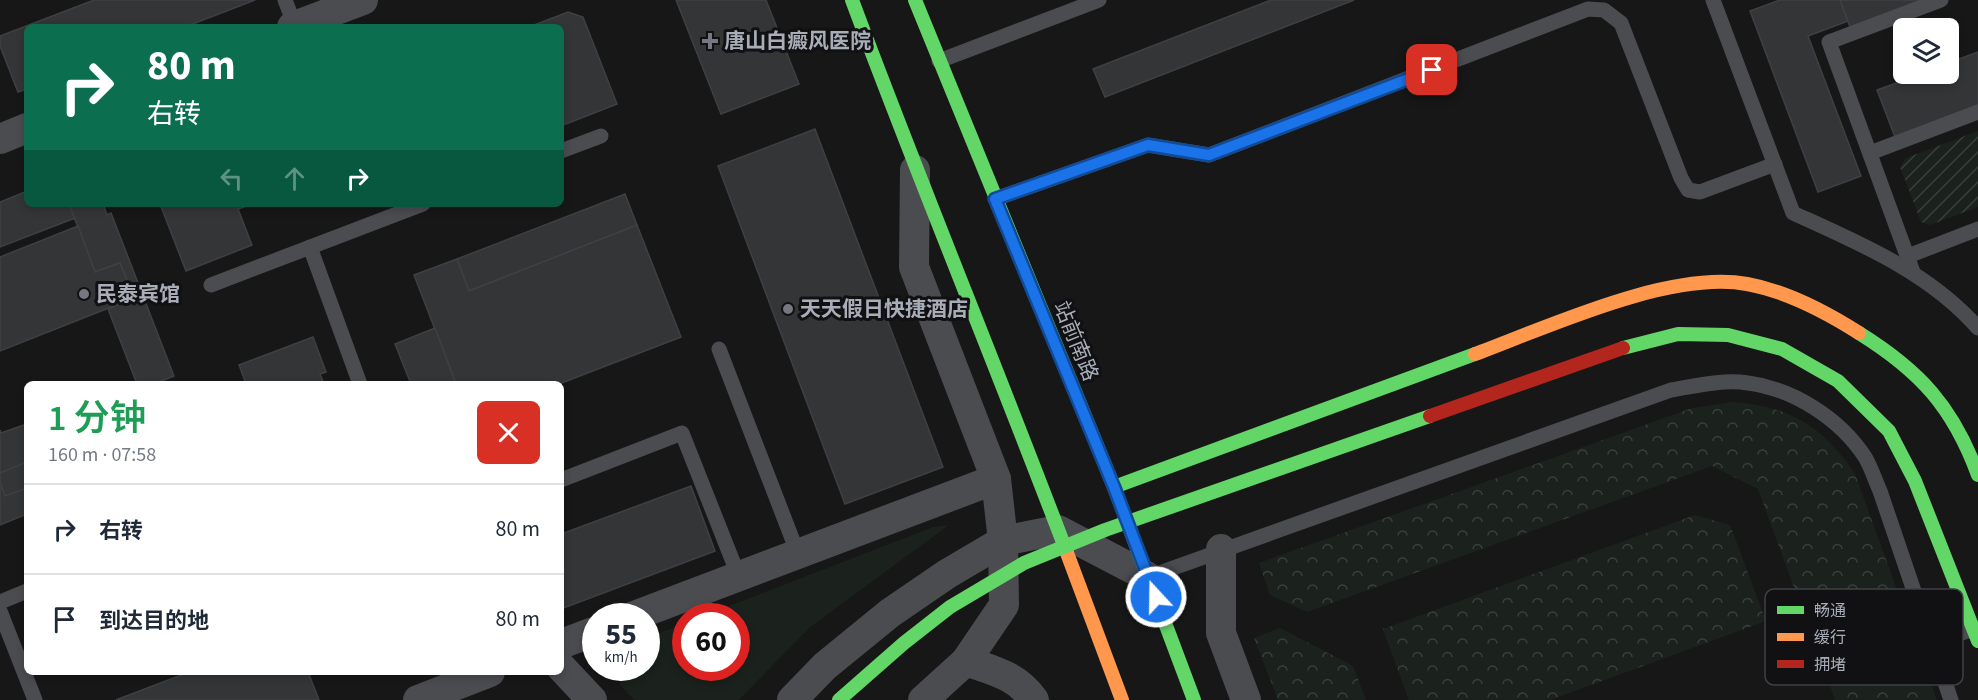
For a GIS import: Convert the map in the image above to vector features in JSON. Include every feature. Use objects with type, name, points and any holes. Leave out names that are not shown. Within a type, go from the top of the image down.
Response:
[{"type":"main road","points":[[852,0],[915,169],[1011,405],[1122,700]]},
{"type":"main road","name":"站前南路","points":[[915,0],[1114,487],[1194,700]]},
{"type":"main road","points":[[1114,487],[1638,294],[1691,284],[1746,283],[1795,300],[1844,321],[1898,362],[1930,391],[1954,419],[1978,475]]},
{"type":"main road","points":[[839,700],[880,662],[957,602],[1023,564],[1106,530],[1631,345],[1678,334],[1728,334],[1782,349],[1838,381],[1889,431],[1915,482],[1957,589]]},
{"type":"main road","points":[[1963,603],[1978,641]]},
{"type":"street","points":[[291,18],[363,0]]},
{"type":"street","points":[[0,139],[24,129]]},
{"type":"street","points":[[915,169],[914,267],[996,478],[1003,541],[1004,605],[966,662],[923,700]]},
{"type":"street","points":[[660,606],[996,478]]},
{"type":"street","points":[[792,700],[825,666],[890,613],[947,574],[1003,541],[1058,530],[1148,577]]},
{"type":"street","points":[[1221,549],[1221,633],[1246,700]]},
{"type":"street","points":[[564,643],[582,636]]},
{"type":"street","points":[[966,662],[1023,685],[1034,700]]},
{"type":"street","points":[[564,670],[592,700]]},
{"type":"street","points":[[418,700],[475,675]]},
{"type":"lane","points":[[939,61],[1099,0]]},
{"type":"lane","points":[[1713,0],[1793,213],[1914,272],[1965,312],[1978,328]]},
{"type":"lane","points":[[1914,272],[1829,42],[1941,0]]},
{"type":"lane","points":[[995,199],[1148,145],[1209,155],[1588,9],[1604,10],[1621,23],[1680,178],[1688,190],[1700,192],[1775,164]]},
{"type":"lane","points":[[1870,153],[1978,112]]},
{"type":"lane","points":[[564,150],[601,136]]},
{"type":"lane","points":[[211,285],[415,207]]},
{"type":"lane","points":[[1908,256],[1978,229]]},
{"type":"lane","points":[[310,247],[359,381]]},
{"type":"lane","points":[[719,349],[798,554]]},
{"type":"lane","points":[[1148,577],[1671,390],[1707,384],[1748,383],[1781,393],[1818,410],[1844,430],[1866,458],[1880,490],[1913,589]]},
{"type":"lane","points":[[564,479],[682,433],[739,576]]},
{"type":"lane","points":[[0,602],[24,592]]},
{"type":"lane","points":[[0,611],[24,672]]},
{"type":"lane","points":[[1963,633],[1978,628]]},
{"type":"lane","points":[[25,675],[35,700]]},
{"type":"lane","points":[[1946,685],[1951,700]]},
{"type":"green space","points":[[1978,131],[1978,207],[1930,225],[1921,222],[1900,167],[1906,158]]},
{"type":"green space","points":[[1733,402],[1771,408],[1803,422],[1831,443],[1855,474],[1897,589],[1794,589],[1758,489],[1712,466],[1307,612],[1270,595],[1259,563],[1692,408]]},
{"type":"green space","points":[[1695,515],[1730,525],[1765,618],[1765,621],[1550,700],[1409,700],[1383,629]]},
{"type":"green space","points":[[949,525],[809,628],[739,700],[634,700],[620,685],[620,681],[660,681],[660,633],[672,628],[672,681],[750,681],[750,603],[737,603],[933,527]]},
{"type":"green space","points":[[1280,628],[1353,666],[1366,700],[1278,700],[1254,638]]},
{"type":"green space","points":[[1830,685],[1932,685],[1937,700],[1835,700]]},
{"type":"building","points":[[94,0],[255,0],[193,24],[31,24]]},
{"type":"building","points":[[676,0],[766,0],[799,84],[721,114]]},
{"type":"building","points":[[1271,0],[1354,0],[1105,97],[1093,69]]},
{"type":"building","points":[[1780,0],[1840,0],[1848,21],[1808,36],[1861,176],[1818,192],[1750,11]]},
{"type":"building","points":[[1840,0],[1921,0],[1850,27]]},
{"type":"building","points":[[568,12],[583,17],[617,104],[564,125],[564,24],[537,24]]},
{"type":"building","points":[[24,27],[24,90],[18,92],[0,46],[0,36]]},
{"type":"building","points":[[1978,52],[1978,106],[1895,137],[1877,90],[1894,84],[1959,84],[1959,59]]},
{"type":"building","points":[[815,129],[943,467],[845,504],[718,166]]},
{"type":"building","points":[[24,192],[24,207],[70,207],[75,218],[0,247],[0,202]]},
{"type":"building","points":[[625,194],[637,225],[469,291],[457,259]]},
{"type":"building","points":[[70,207],[104,207],[107,215],[111,213],[174,376],[162,381],[136,381],[108,309],[134,298],[120,263],[95,272]]},
{"type":"building","points":[[161,207],[244,207],[238,209],[252,245],[186,271]]},
{"type":"building","points":[[637,225],[681,337],[564,382],[455,381],[414,275],[457,259],[469,291]]},
{"type":"building","points":[[78,226],[95,272],[120,263],[134,298],[0,351],[0,257]]},
{"type":"building","points":[[435,328],[455,381],[410,381],[395,344]]},
{"type":"building","points":[[313,337],[326,372],[320,374],[323,381],[245,381],[239,365]]},
{"type":"building","points":[[24,425],[24,515],[0,525],[0,430],[1,433]]},
{"type":"building","points":[[24,463],[24,489],[5,496],[0,482],[0,473]]},
{"type":"building","points":[[691,486],[715,551],[564,608],[564,533]]},
{"type":"building","points":[[181,675],[309,675],[319,700],[116,700]]},
{"type":"traffic: fast","points":[[852,0],[1067,553]]},
{"type":"traffic: fast","points":[[915,0],[1114,487],[1194,700]]},
{"type":"traffic: fast","points":[[1859,333],[1900,362],[1932,393],[1957,429],[1978,475]]},
{"type":"traffic: fast","points":[[1623,348],[1678,334],[1728,335],[1782,349],[1838,381],[1889,431],[1915,481],[1958,589]]},
{"type":"traffic: fast","points":[[1114,487],[1475,354]]},
{"type":"traffic: fast","points":[[839,700],[904,643],[950,607],[1024,563],[1105,530],[1430,416]]},
{"type":"traffic: fast","points":[[1963,603],[1978,641]]},
{"type":"traffic: slow","points":[[1475,354],[1573,316],[1646,293],[1682,285],[1716,282],[1747,284],[1791,297],[1833,317],[1859,333]]},
{"type":"traffic: slow","points":[[1067,553],[1122,700]]},
{"type":"traffic: jam","points":[[1430,416],[1623,348]]},
{"type":"place","name":"唐山白癜风医院","points":[[710,41]]},
{"type":"place","name":"民泰宾馆","points":[[84,294]]},
{"type":"place","name":"天天假日快捷酒店","points":[[788,309]]},
{"type":"route","points":[[1156,597],[1114,487],[995,199],[1148,145],[1209,155],[1432,70]]}]
